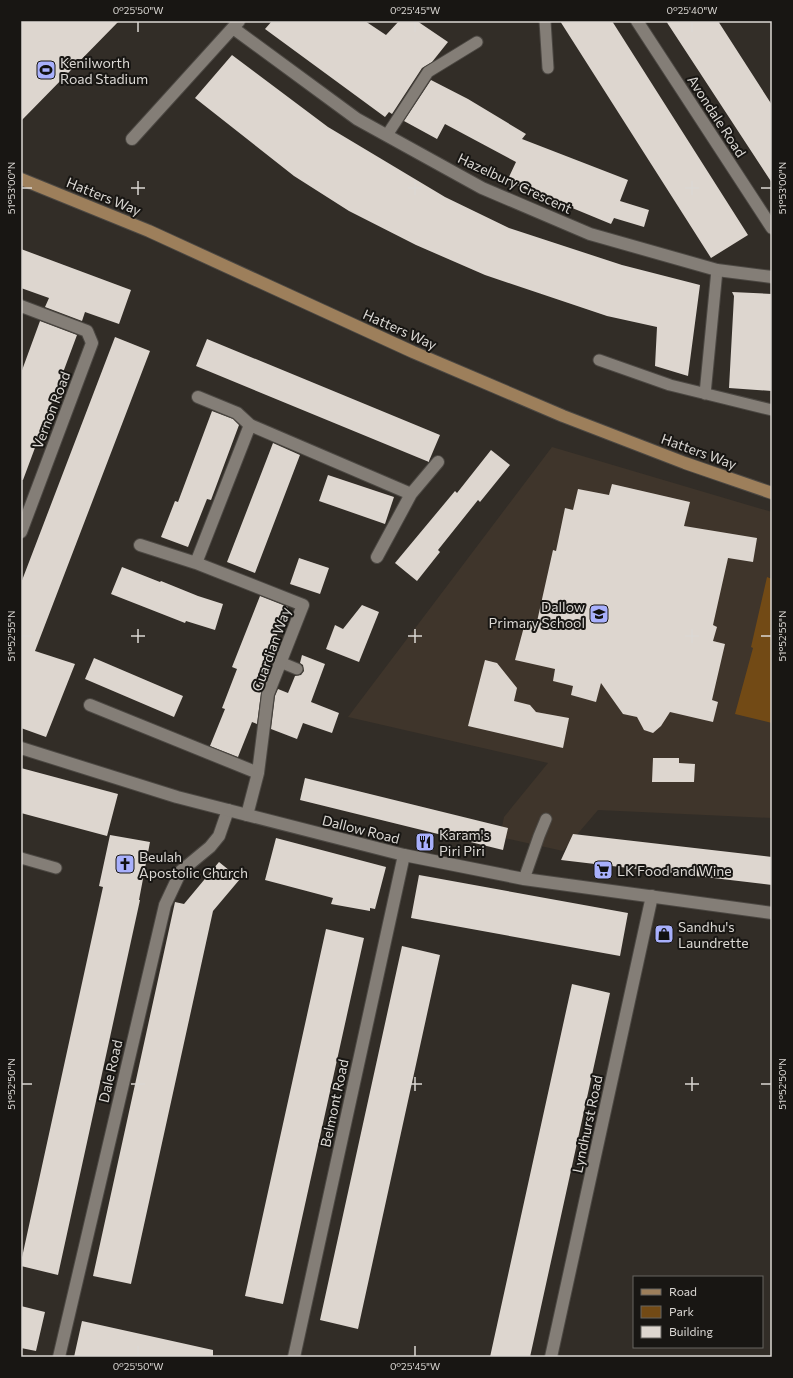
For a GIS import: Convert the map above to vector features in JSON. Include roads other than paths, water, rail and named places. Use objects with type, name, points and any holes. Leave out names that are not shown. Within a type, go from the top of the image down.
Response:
[{"type":"main road","name":"Hatters Way","points":[[21,179],[149,231],[413,352],[556,413],[685,463],[772,493]]},
{"type":"street","name":"Avondale Road","points":[[637,21],[772,228]]},
{"type":"street","name":"Hazelbury Crescent","points":[[236,24],[357,119],[482,188],[590,234],[717,270],[772,277]]},
{"type":"street","points":[[132,139],[236,24]]},
{"type":"street","name":"Vernon Road","points":[[21,306],[87,331],[92,343],[21,532]]},
{"type":"street","points":[[198,396],[238,413],[250,425],[411,494]]},
{"type":"street","points":[[196,563],[250,425]]},
{"type":"street","points":[[377,558],[411,494],[438,462]]},
{"type":"street","name":"Guardian Way","points":[[140,545],[196,563],[303,605],[268,694],[258,773],[247,815]]},
{"type":"street","points":[[90,705],[258,773]]},
{"type":"street","name":"Dallow Road","points":[[21,748],[177,797],[404,855],[524,879],[772,913]]},
{"type":"street","name":"Dale Road","points":[[59,1357],[165,905],[181,871],[210,846],[219,836],[228,810]]},
{"type":"street","name":"Belmont Road","points":[[294,1357],[404,855]]},
{"type":"street","name":"Lyndhurst Road","points":[[551,1357],[652,896]]},
{"type":"lane","points":[[545,21],[548,68]]},
{"type":"lane","points":[[387,135],[428,72],[477,42]]},
{"type":"lane","points":[[705,394],[717,270]]},
{"type":"lane","points":[[599,360],[670,385],[772,410]]},
{"type":"lane","points":[[280,662],[297,669]]},
{"type":"lane","points":[[524,879],[546,819]]},
{"type":"lane","points":[[21,858],[56,868]]},
{"type":"place","name":"Kenilworth Road Stadium","points":[[46,70]]},
{"type":"place","name":"Dallow Primary School","points":[[599,614]]},
{"type":"place","name":"Karam's Piri Piri","points":[[425,842]]},
{"type":"place","name":"Beulah Apostolic Church","points":[[125,864]]},
{"type":"place","name":"LK Food and Wine","points":[[603,870]]},
{"type":"place","name":"Sandhu's Laundrette","points":[[664,934]]}]
